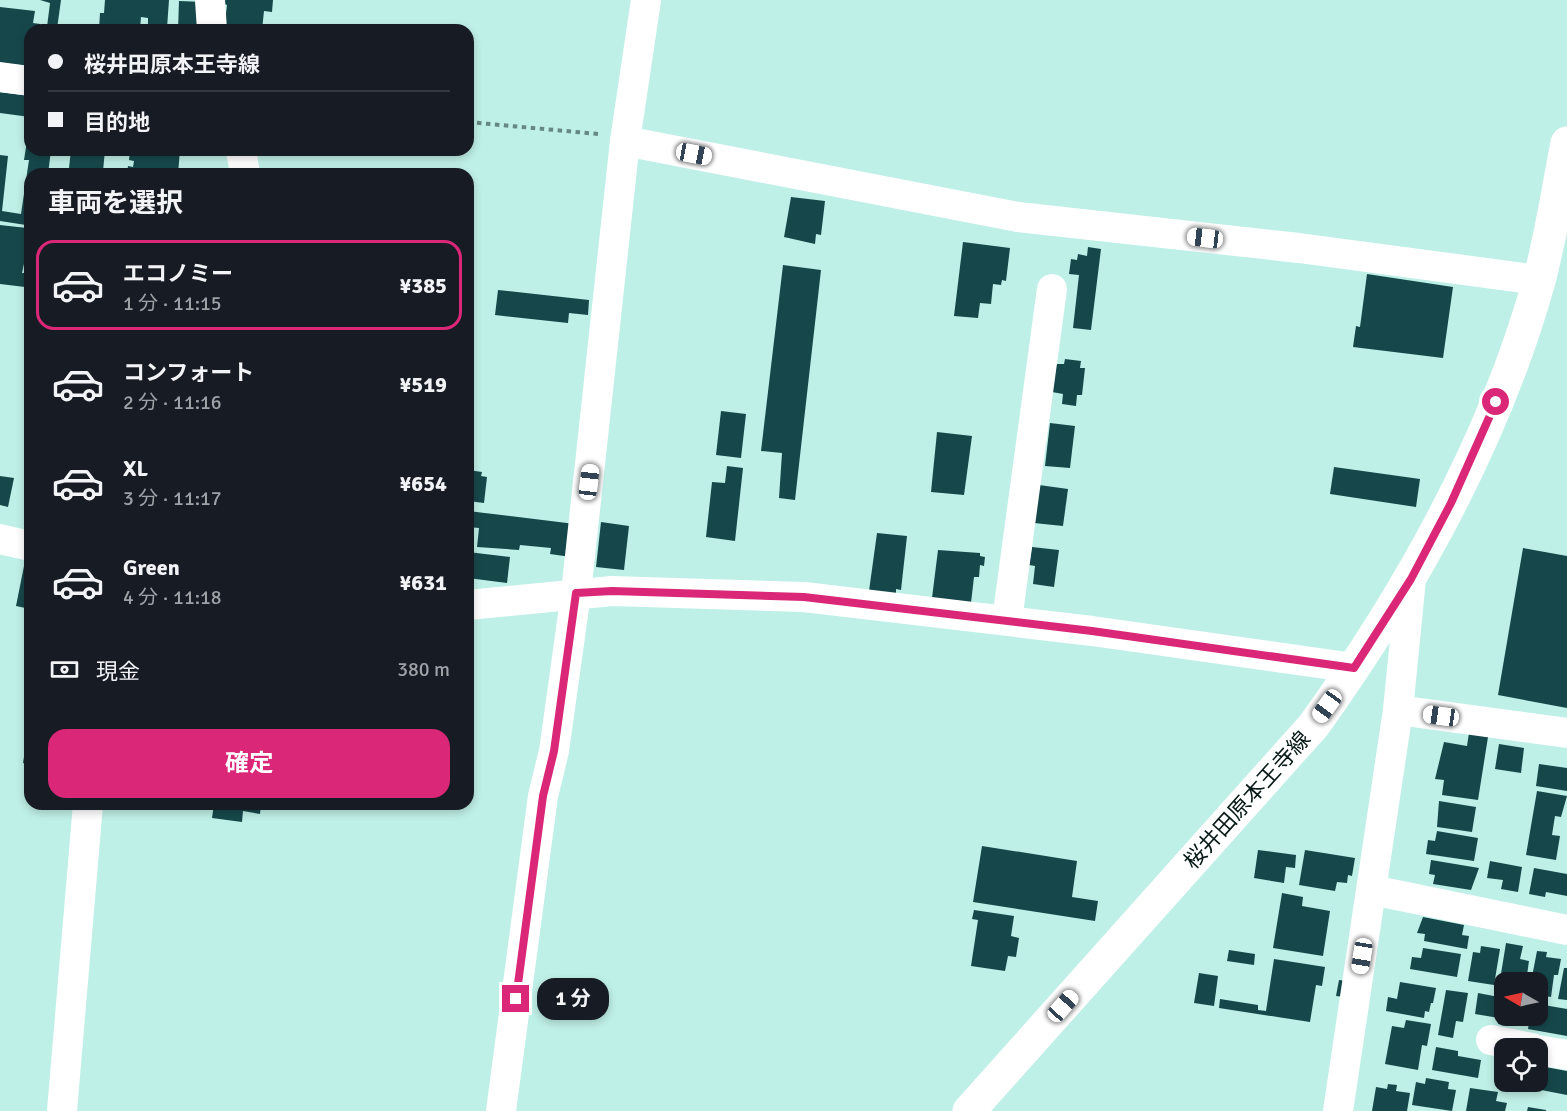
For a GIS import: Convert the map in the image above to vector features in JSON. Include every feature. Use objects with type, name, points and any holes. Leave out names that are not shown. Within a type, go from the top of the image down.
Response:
[{"type":"main road","name":"桜井田原本王寺線","points":[[969,1111],[1314,724],[1354,668],[1411,579],[1451,503],[1504,382],[1539,280],[1567,143]]},
{"type":"street","points":[[210,0],[212,24]]},
{"type":"street","points":[[501,1111],[543,796],[554,751],[576,593],[625,141],[646,0]]},
{"type":"street","points":[[0,77],[24,80]]},
{"type":"street","points":[[625,141],[1018,217],[1299,248],[1539,280]]},
{"type":"street","points":[[1007,620],[1052,288]]},
{"type":"street","points":[[0,539],[24,545]]},
{"type":"street","points":[[1338,1111],[1398,710],[1411,579]]},
{"type":"street","points":[[474,604],[612,591],[804,597],[1007,620],[1354,668]]},
{"type":"street","points":[[1398,710],[1567,733]]},
{"type":"street","points":[[62,1111],[87,810]]},
{"type":"street","points":[[1372,890],[1567,930]]},
{"type":"street","points":[[1548,1052],[1567,1055]]},
{"type":"path","points":[[474,123],[608,135],[625,141]]},
{"type":"building","points":[[40,0],[61,0],[58,24],[47,24],[50,3]]},
{"type":"building","points":[[105,0],[169,0],[167,24],[148,24],[148,18],[141,17],[140,24],[99,24],[100,13],[104,13]]},
{"type":"building","points":[[224,0],[273,0],[272,12],[264,11],[263,24],[225,24],[227,5],[224,4]]},
{"type":"building","points":[[179,1],[205,2],[203,24],[178,24]]},
{"type":"building","points":[[0,7],[35,11],[33,23],[40,24],[24,24],[24,65],[0,63]]},
{"type":"building","points":[[0,92],[24,95],[24,116],[0,113]]},
{"type":"building","points":[[0,155],[8,156],[2,211],[21,214],[24,194],[24,225],[0,221]]},
{"type":"building","points":[[25,156],[50,156],[49,168],[28,168],[29,160],[24,160]]},
{"type":"building","points":[[70,156],[104,156],[103,168],[69,168]]},
{"type":"building","points":[[129,156],[180,156],[178,168],[128,168],[128,166],[133,167],[134,161],[129,160]]},
{"type":"building","points":[[791,197],[825,201],[821,235],[816,234],[815,244],[784,237]]},
{"type":"building","points":[[0,225],[24,228],[22,273],[24,273],[24,287],[0,284]]},
{"type":"building","points":[[963,242],[1010,248],[1006,281],[1002,280],[1001,285],[993,284],[991,304],[980,303],[978,318],[954,316]]},
{"type":"building","points":[[1088,247],[1101,249],[1091,330],[1073,328],[1079,275],[1069,274],[1071,259],[1077,260],[1078,254],[1087,256]]},
{"type":"building","points":[[783,265],[821,270],[795,500],[779,498],[782,453],[761,451]]},
{"type":"building","points":[[1367,274],[1453,287],[1443,358],[1353,347],[1356,326],[1360,327]]},
{"type":"building","points":[[498,290],[589,300],[588,315],[569,313],[568,323],[495,315]]},
{"type":"building","points":[[1065,359],[1081,361],[1080,368],[1085,368],[1082,395],[1077,395],[1076,406],[1062,404],[1063,394],[1052,392],[1056,364],[1064,364]]},
{"type":"building","points":[[721,411],[746,414],[741,458],[716,455]]},
{"type":"building","points":[[1050,423],[1075,426],[1070,468],[1045,466]]},
{"type":"building","points":[[937,432],[972,436],[964,495],[931,492]]},
{"type":"building","points":[[727,466],[743,468],[735,541],[706,537],[712,482],[725,483]]},
{"type":"building","points":[[1334,467],[1420,479],[1416,507],[1330,494]]},
{"type":"building","points":[[474,471],[482,472],[481,476],[487,477],[484,503],[474,502]]},
{"type":"building","points":[[0,476],[14,478],[8,507],[0,505]]},
{"type":"building","points":[[1039,485],[1068,489],[1063,526],[1034,523]]},
{"type":"building","points":[[474,512],[575,524],[571,557],[550,554],[551,548],[520,545],[519,550],[477,547],[479,528],[474,528]]},
{"type":"building","points":[[601,522],[629,526],[624,570],[596,567]]},
{"type":"building","points":[[877,533],[907,536],[901,590],[896,589],[896,595],[869,591]]},
{"type":"building","points":[[1032,547],[1059,550],[1054,587],[1033,584],[1035,566],[1029,565]]},
{"type":"building","points":[[1523,548],[1567,556],[1567,708],[1498,695]]},
{"type":"building","points":[[938,550],[980,553],[980,556],[985,557],[984,566],[980,565],[979,577],[974,577],[971,603],[932,598]]},
{"type":"building","points":[[474,553],[510,557],[507,583],[474,579]]},
{"type":"building","points":[[24,566],[24,608],[16,606]]},
{"type":"building","points":[[1469,733],[1488,737],[1478,800],[1442,795],[1444,780],[1435,779],[1444,742],[1467,746]]},
{"type":"building","points":[[1499,744],[1524,748],[1521,773],[1495,769]]},
{"type":"building","points":[[1539,764],[1567,768],[1567,791],[1536,786]]},
{"type":"building","points":[[1537,791],[1567,796],[1561,817],[1555,816],[1552,835],[1560,836],[1556,860],[1526,855]]},
{"type":"building","points":[[1439,801],[1476,807],[1472,832],[1437,827]]},
{"type":"building","points":[[213,810],[260,810],[260,814],[243,811],[242,822],[212,818]]},
{"type":"building","points":[[1437,831],[1478,838],[1474,861],[1426,854],[1428,840],[1435,841]]},
{"type":"building","points":[[982,846],[1077,861],[1072,897],[1098,901],[1095,921],[973,902]]},
{"type":"building","points":[[1258,850],[1296,855],[1295,868],[1286,867],[1284,883],[1254,878]]},
{"type":"building","points":[[1305,850],[1355,858],[1352,876],[1348,875],[1347,883],[1337,882],[1335,891],[1299,885]]},
{"type":"building","points":[[1431,860],[1479,868],[1471,890],[1433,884],[1435,875],[1429,874]]},
{"type":"building","points":[[1490,861],[1522,867],[1518,892],[1501,889],[1503,880],[1487,878]]},
{"type":"building","points":[[1534,868],[1567,874],[1567,896],[1546,892],[1545,897],[1529,894]]},
{"type":"building","points":[[1282,893],[1303,897],[1302,906],[1330,911],[1323,956],[1273,948]]},
{"type":"building","points":[[974,910],[1014,916],[1011,936],[1019,938],[1016,957],[1008,956],[1005,971],[971,966],[978,920],[972,919]]},
{"type":"building","points":[[1423,917],[1464,925],[1462,935],[1469,936],[1467,949],[1424,941],[1425,934],[1417,933]]},
{"type":"building","points":[[1506,943],[1523,946],[1520,959],[1529,961],[1527,972],[1501,972]]},
{"type":"building","points":[[1481,946],[1500,949],[1496,972],[1494,972],[1494,985],[1468,981],[1473,952],[1480,953]]},
{"type":"building","points":[[1423,948],[1461,954],[1457,977],[1410,969],[1412,957],[1421,958]]},
{"type":"building","points":[[1229,950],[1255,954],[1254,965],[1227,961]]},
{"type":"building","points":[[1537,951],[1547,952],[1546,957],[1561,959],[1558,975],[1554,975],[1551,997],[1548,997],[1548,972],[1533,972]]},
{"type":"building","points":[[1274,959],[1325,967],[1322,986],[1316,985],[1310,1022],[1219,1008],[1220,999],[1258,1005],[1258,1010],[1266,1011]]},
{"type":"building","points":[[1564,968],[1567,968],[1567,1000],[1558,999]]},
{"type":"building","points":[[1199,973],[1218,976],[1214,1006],[1194,1003]]},
{"type":"building","points":[[1339,980],[1348,981],[1345,997],[1336,996]]},
{"type":"building","points":[[1400,982],[1436,988],[1433,1003],[1431,1003],[1429,1012],[1425,1011],[1424,1018],[1386,1011],[1388,997],[1397,999]]},
{"type":"building","points":[[1446,990],[1468,993],[1463,1022],[1456,1021],[1453,1038],[1438,1035]]},
{"type":"building","points":[[1478,993],[1494,996],[1494,1017],[1475,1014]]},
{"type":"building","points":[[1548,1006],[1567,1009],[1567,1036],[1528,1029],[1528,1026],[1548,1026]]},
{"type":"building","points":[[1406,1020],[1431,1024],[1427,1046],[1422,1045],[1418,1070],[1385,1064],[1392,1026],[1404,1028]]},
{"type":"building","points":[[1436,1047],[1458,1051],[1458,1056],[1481,1060],[1478,1078],[1432,1070]]},
{"type":"building","points":[[1548,1067],[1567,1071],[1567,1095],[1548,1091]]},
{"type":"building","points":[[1426,1078],[1449,1082],[1448,1089],[1456,1090],[1452,1111],[1412,1105],[1416,1082],[1425,1084]]},
{"type":"building","points":[[1388,1084],[1397,1085],[1396,1091],[1410,1093],[1407,1111],[1372,1111],[1376,1087],[1387,1089]]},
{"type":"building","points":[[1470,1088],[1498,1092],[1496,1101],[1507,1103],[1505,1111],[1466,1111]]},
{"type":"building","points":[[1528,1107],[1546,1110],[1546,1111],[1527,1111]]},
{"type":"route","points":[[516,999],[543,796],[554,751],[569,624],[576,593],[612,591],[804,597],[899,610],[1007,620],[1354,668],[1411,579],[1451,503],[1496,402]]}]
